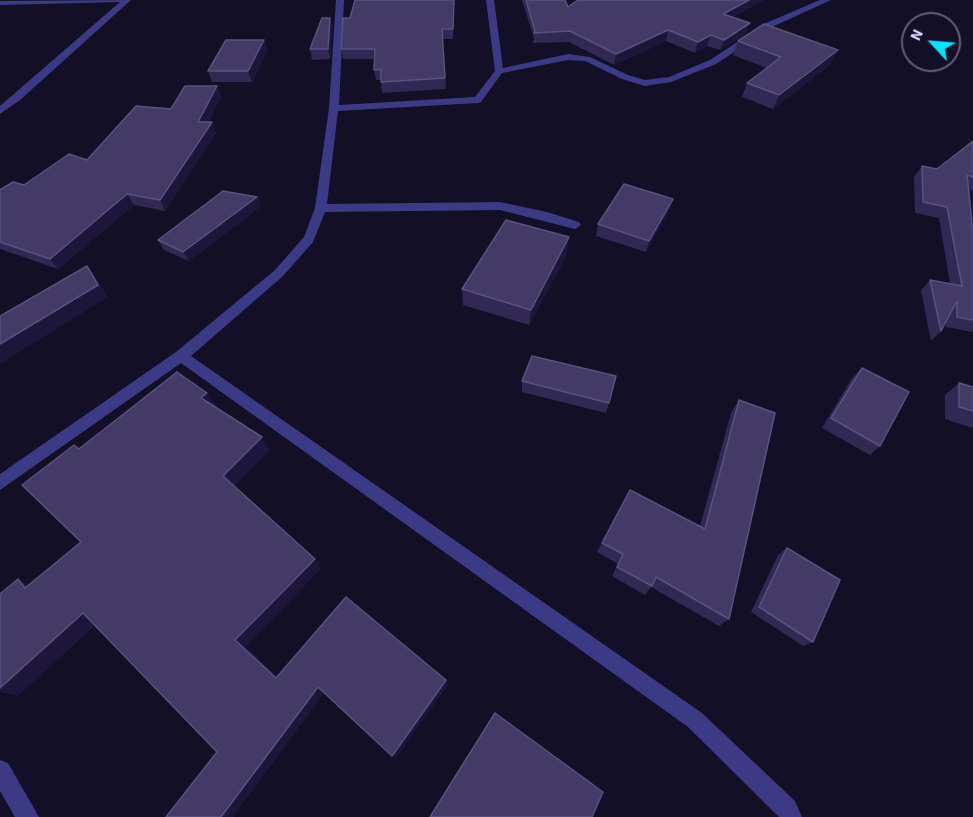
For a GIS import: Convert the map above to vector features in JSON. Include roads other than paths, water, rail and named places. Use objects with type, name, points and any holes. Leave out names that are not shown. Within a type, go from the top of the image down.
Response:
[{"type":"street","points":[[0,3],[120,0]]},
{"type":"street","points":[[0,111],[127,0]]},
{"type":"street","points":[[0,483],[181,356],[279,273],[309,239],[321,208],[334,108],[340,0]]},
{"type":"street","points":[[490,0],[499,71]]},
{"type":"street","points":[[334,108],[478,100],[499,71],[568,57],[587,59],[625,77],[645,83],[671,79],[713,62],[769,25],[827,0]]},
{"type":"street","points":[[321,208],[500,206],[543,215],[575,225]]},
{"type":"street","points":[[181,356],[695,720],[772,793],[787,809],[791,817]]},
{"type":"street","points":[[0,771],[28,817]]}]
